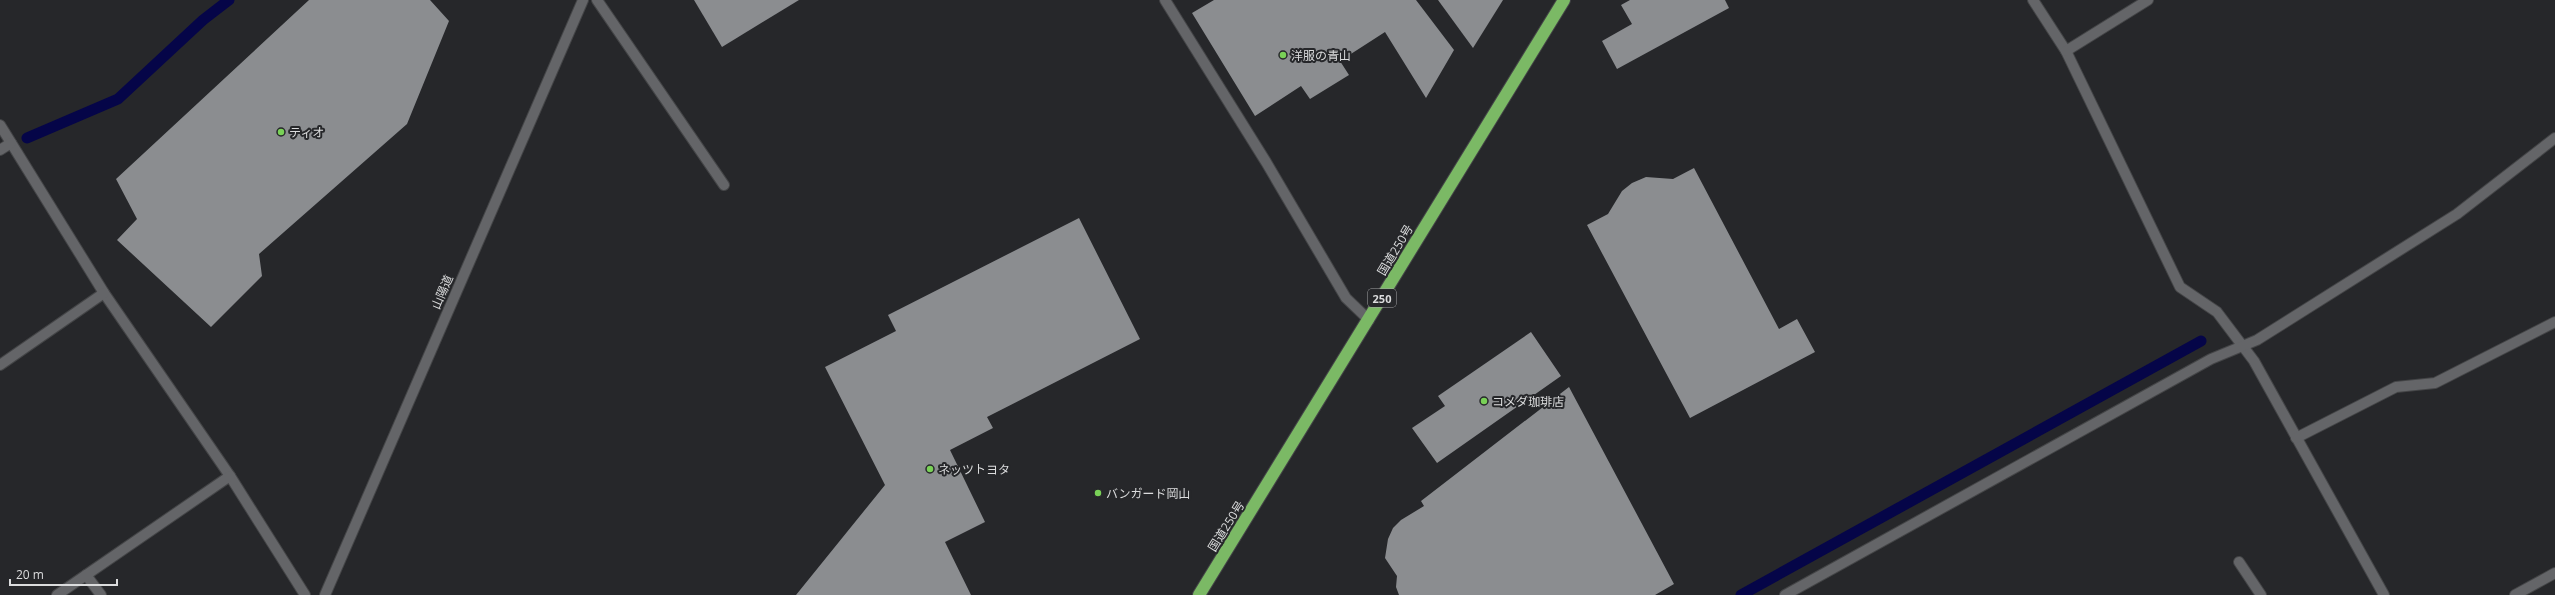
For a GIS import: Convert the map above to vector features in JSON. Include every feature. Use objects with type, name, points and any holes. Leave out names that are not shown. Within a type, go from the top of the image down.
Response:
[{"type":"highway","name":"国道250号","points":[[1199,595],[1564,0]]},
{"type":"street","name":"山陽道","points":[[326,595],[583,0]]},
{"type":"street","points":[[597,0],[724,185]]},
{"type":"street","points":[[1165,0],[1266,162],[1346,298],[1369,320]]},
{"type":"street","points":[[2033,0],[2066,51],[2180,287],[2217,312],[2240,345],[2254,361],[2384,595]]},
{"type":"street","points":[[2066,51],[2148,0]]},
{"type":"street","points":[[0,125],[104,293],[230,476],[306,595]]},
{"type":"street","points":[[1785,595],[2211,358],[2240,345],[2256,340],[2457,214],[2555,138]]},
{"type":"street","points":[[0,150],[11,143]]},
{"type":"street","points":[[0,365],[104,293]]},
{"type":"street","points":[[2296,438],[2396,387],[2436,383],[2555,322]]},
{"type":"street","points":[[57,595],[230,476]]},
{"type":"street","points":[[2239,562],[2261,595]]},
{"type":"street","points":[[2515,595],[2555,573]]},
{"type":"street","points":[[86,575],[100,595]]},
{"type":"building","points":[[309,0],[430,0],[449,21],[407,124],[259,254],[262,276],[211,327],[117,240],[137,219],[116,179]]},
{"type":"building","points":[[694,0],[799,0],[722,47]]},
{"type":"building","name":"洋服の青山","points":[[1214,0],[1416,0],[1454,50],[1426,98],[1385,32],[1340,61],[1349,75],[1310,99],[1301,86],[1255,116],[1192,13]]},
{"type":"building","points":[[1438,0],[1503,0],[1473,48]]},
{"type":"building","points":[[1630,0],[1725,0],[1729,8],[1617,69],[1602,41],[1632,24],[1621,5]]},
{"type":"building","points":[[1694,168],[1779,329],[1797,319],[1815,352],[1690,418],[1587,225],[1608,214],[1622,191],[1632,183],[1646,177],[1673,179]]},
{"type":"building","points":[[1079,218],[1140,339],[987,417],[993,428],[950,450],[985,522],[945,542],[971,595],[796,595],[885,485],[825,367],[896,331],[888,315]]},
{"type":"building","name":"コメダ珈琲店","points":[[1531,332],[1561,376],[1437,463],[1412,428],[1445,406],[1438,396]]},
{"type":"building","points":[[1569,387],[1674,584],[1655,595],[1399,595],[1396,587],[1397,576],[1385,558],[1388,539],[1393,528],[1401,520],[1424,506],[1421,501]]},
{"type":"waterway","points":[[27,138],[118,99],[203,20],[229,0]]},
{"type":"waterway","points":[[1741,595],[2201,341]]},
{"type":"place","name":"洋服の青山","points":[[1283,55]]},
{"type":"place","name":"ティオ","points":[[281,132]]},
{"type":"place","name":"コメダ珈琲店","points":[[1484,401]]},
{"type":"place","name":"ネッツトヨタ","points":[[930,469]]},
{"type":"place","name":"バンガード岡山","points":[[1098,493]]}]
